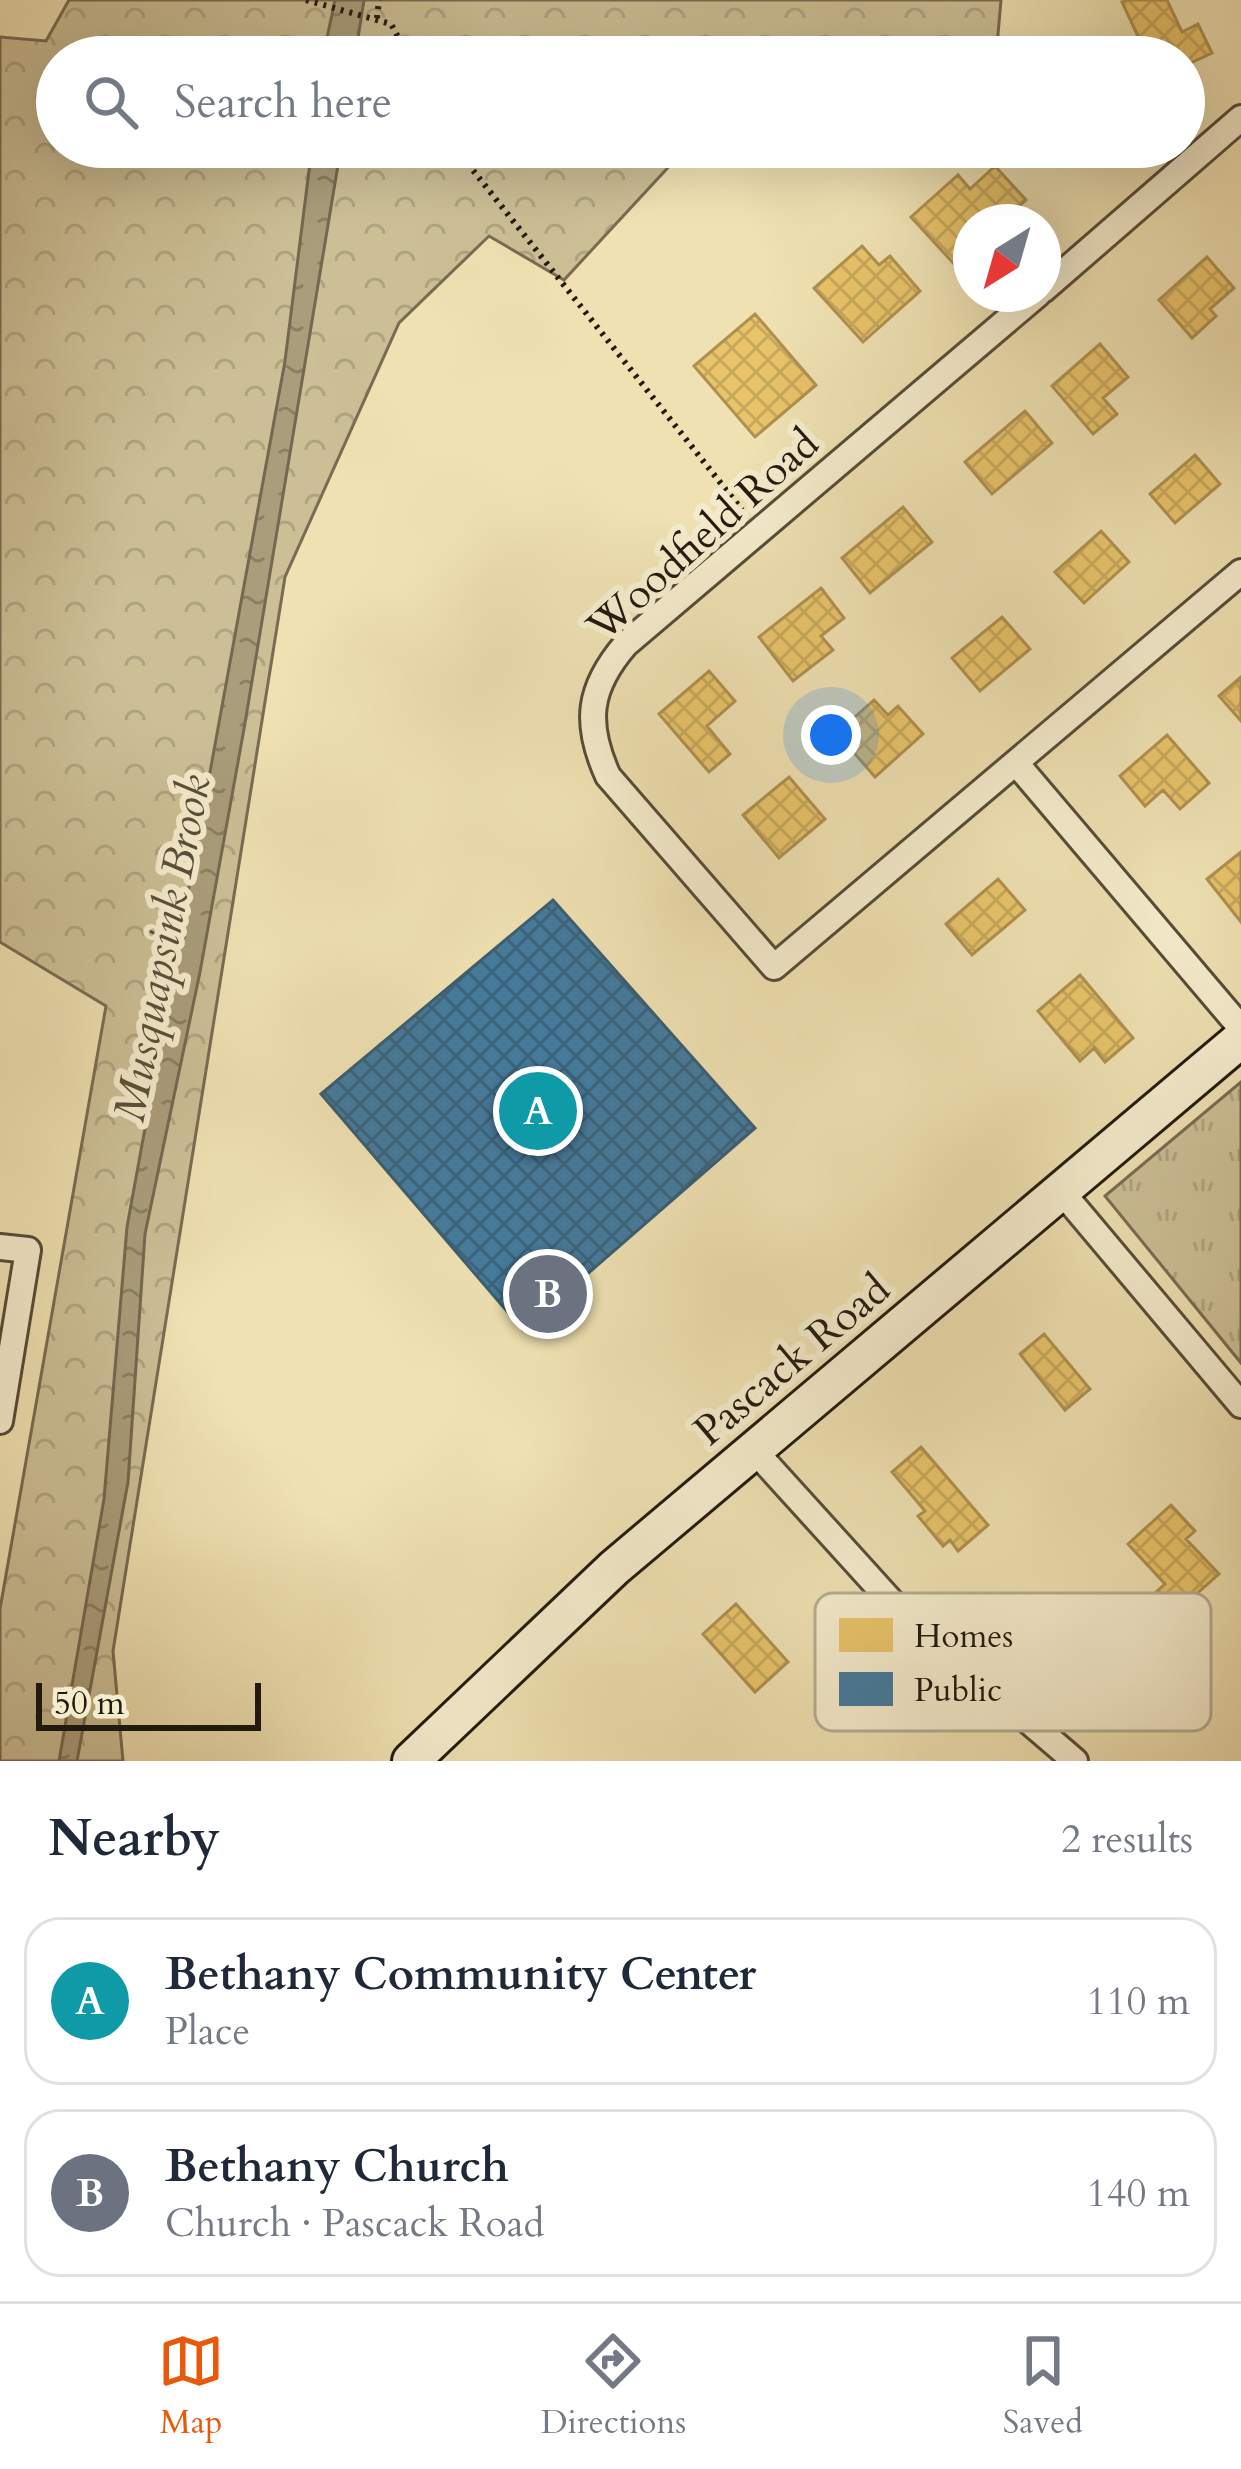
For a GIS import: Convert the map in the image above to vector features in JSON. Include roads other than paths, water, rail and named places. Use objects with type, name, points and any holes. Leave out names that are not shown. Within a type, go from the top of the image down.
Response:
[{"type":"street","name":"Woodfield Road","points":[[1205,149],[1241,118]]},
{"type":"street","name":"Woodfield Road","points":[[1061,275],[1184,168]]},
{"type":"street","name":"Woodfield Road","points":[[1016,763],[775,967],[608,776],[596,750],[592,722],[596,694],[617,655],[1018,312]]},
{"type":"street","points":[[1241,572],[1016,763],[1241,1028]]},
{"type":"street","name":"Pascack Road","points":[[411,1761],[614,1568],[1241,1039]]},
{"type":"street","points":[[1061,1191],[1241,1405]]},
{"type":"street","points":[[0,1246],[28,1250],[9,1316],[0,1421]]},
{"type":"street","points":[[754,1450],[884,1593]]},
{"type":"street","points":[[1040,1731],[1075,1761]]},
{"type":"water","points":[[335,0],[364,0],[358,36],[327,36]]},
{"type":"water","points":[[309,168],[338,168],[244,729],[145,1234],[128,1482],[77,1761],[59,1761],[104,1499],[127,1227],[285,361]]},
{"type":"place","name":"Bethany Community Center","points":[[538,1111]]},
{"type":"place","name":"Bethany Church","points":[[548,1294]]},
{"type":"water label","name":"Musquapsink Brook","points":[[161,948]]}]
